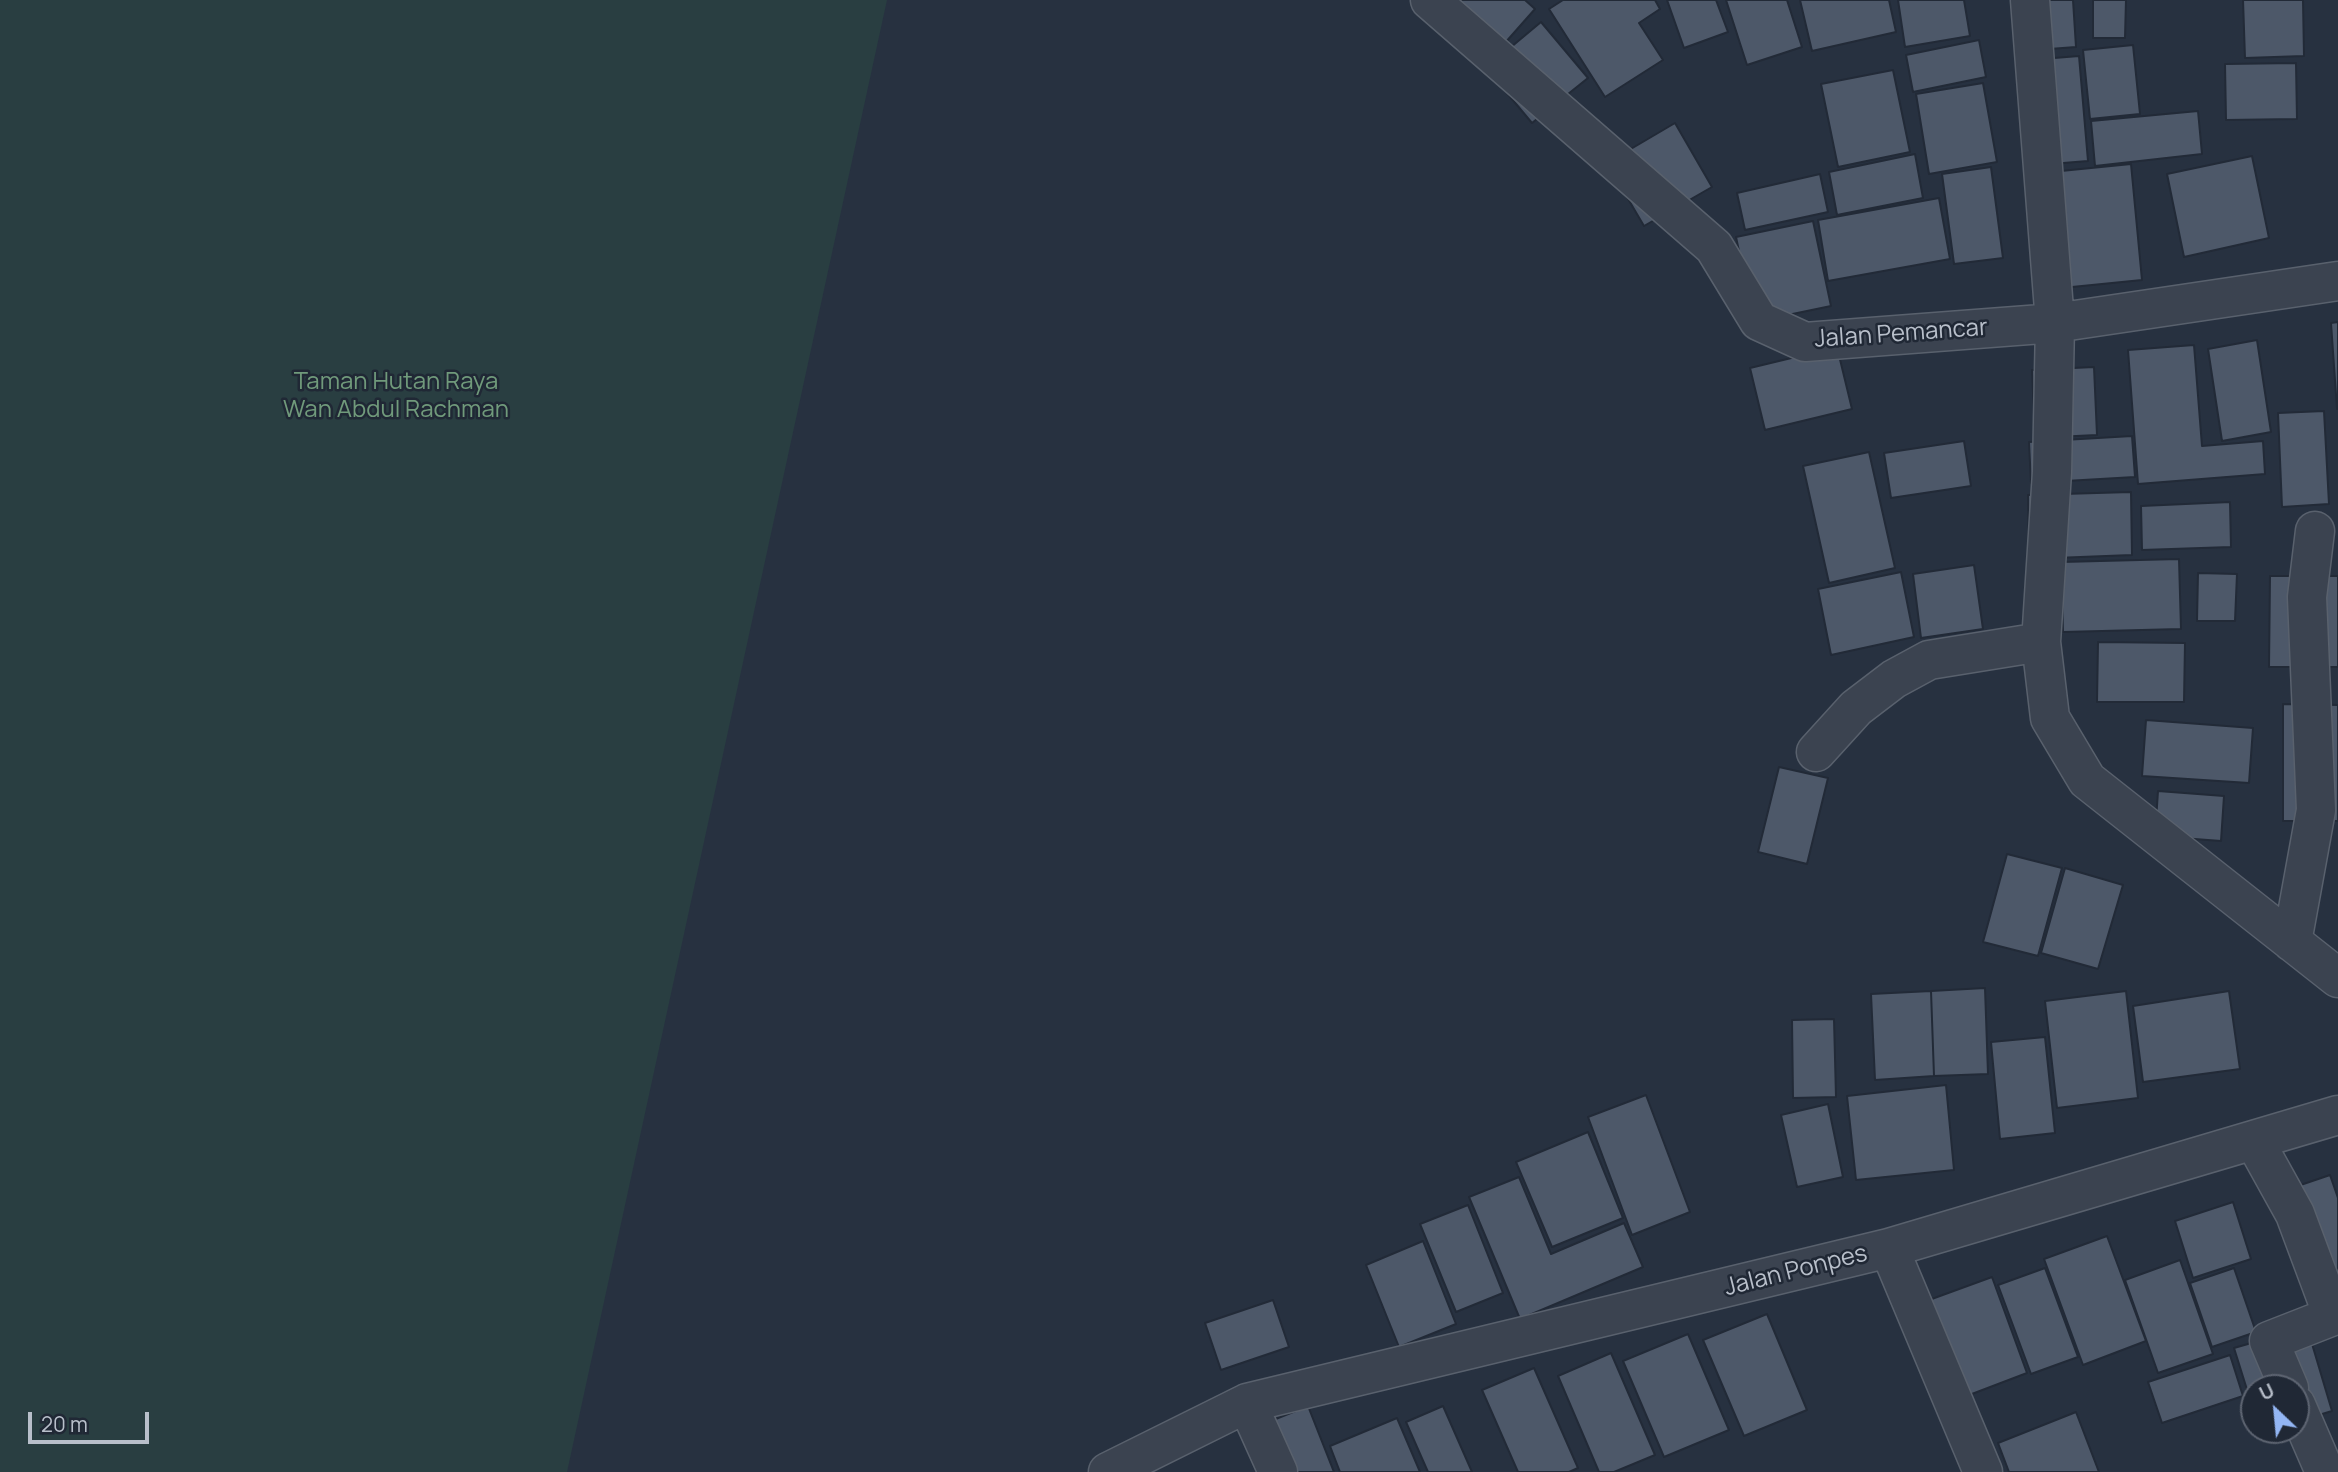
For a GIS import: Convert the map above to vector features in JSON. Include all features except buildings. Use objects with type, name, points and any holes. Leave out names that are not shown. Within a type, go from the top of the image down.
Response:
[{"type":"street","name":"Jalan Pemancar","points":[[1430,0],[1714,247],[1759,321],[1805,342],[2054,323],[2338,281]]},
{"type":"street","points":[[2030,0],[2054,323],[2052,472],[2041,642],[2050,718],[2087,780],[2338,978]]},
{"type":"street","points":[[2292,942],[2316,810],[2307,597],[2315,531]]},
{"type":"street","points":[[1816,752],[1856,708],[1894,679],[1929,660],[2041,642]]},
{"type":"street","name":"Jalan Ponpes","points":[[1108,1472],[1247,1403],[1889,1248],[2338,1115]]},
{"type":"street","points":[[2254,1140],[2295,1214],[2333,1316],[2269,1341],[2283,1374]]},
{"type":"street","points":[[1889,1248],[1983,1472]]},
{"type":"street","points":[[1247,1403],[1278,1472]]},
{"type":"street","points":[[2310,1437],[2325,1472]]},
{"type":"green space","name":"Taman Hutan Raya Wan Abdul Rachman","points":[[0,0],[887,0],[567,1472],[0,1472]]}]
